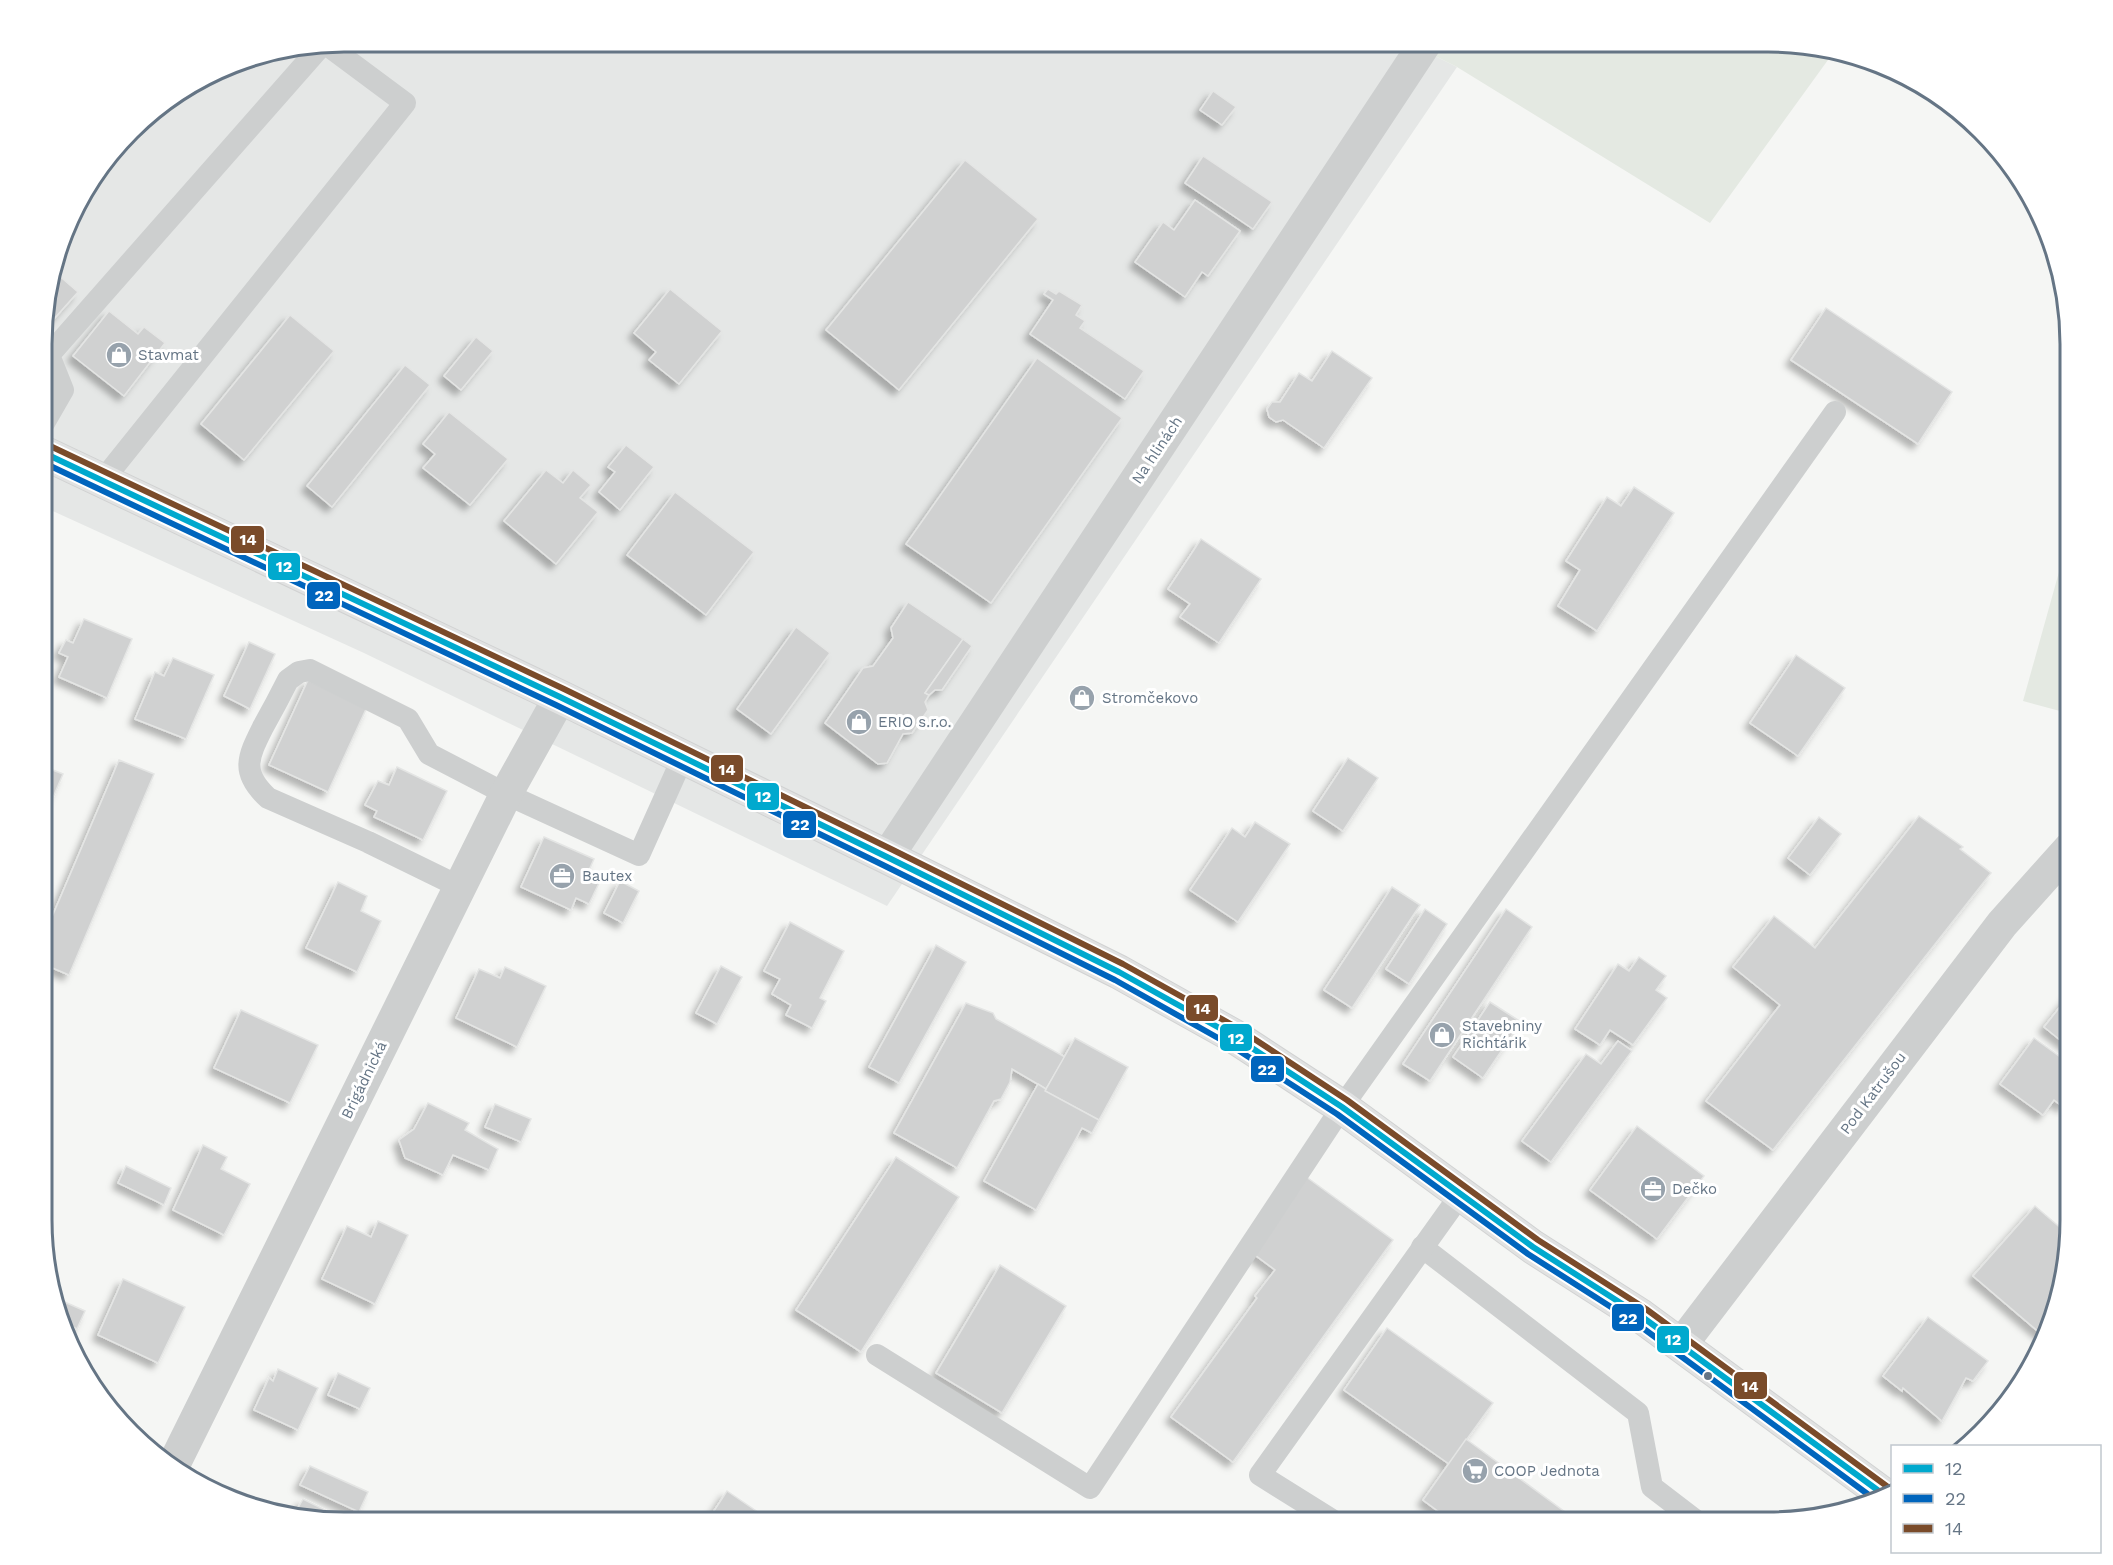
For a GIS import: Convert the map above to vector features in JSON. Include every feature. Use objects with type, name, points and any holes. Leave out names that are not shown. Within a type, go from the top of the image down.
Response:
[{"type":"main road","points":[[52,457],[683,757],[1129,977],[1232,1035],[1342,1107],[1533,1247],[1641,1316],[1876,1491]]},
{"type":"street","name":"Na hlinách","points":[[887,857],[1419,52]]},
{"type":"street","name":"Brigádnická","points":[[176,1459],[506,794],[560,697]]},
{"type":"street","name":"Pod Katrušou","points":[[1681,1345],[2002,924],[2060,859]]},
{"type":"lane","points":[[103,480],[405,103],[337,52]]},
{"type":"lane","points":[[52,353],[314,54]]},
{"type":"lane","points":[[52,363],[63,390],[52,409]]},
{"type":"lane","points":[[878,1355],[1090,1488],[1342,1107],[1835,412]]},
{"type":"lane","points":[[460,887],[368,842],[268,798],[256,786],[250,772],[249,754],[288,680],[299,672],[310,670],[408,719],[429,754],[506,794],[639,855],[683,757]]},
{"type":"lane","points":[[1320,1512],[1260,1474],[1461,1194]]},
{"type":"lane","points":[[1422,1247],[1638,1413],[1652,1486],[1685,1512]]},
{"type":"shaded area","points":[[344,52],[1427,52],[1457,67],[887,906],[364,653],[52,511],[53,325],[58,288],[68,251],[92,198],[125,152],[152,125],[198,92],[233,75],[269,62],[306,55]]},
{"type":"shaded area","points":[[1427,52],[1768,52],[1829,59],[1710,223],[1457,67]]},
{"type":"shaded area","points":[[2060,568],[2060,711],[2023,701]]},
{"type":"building","points":[[1213,91],[1236,107],[1222,125],[1200,110]]},
{"type":"building","points":[[1203,156],[1272,202],[1253,229],[1185,183]]},
{"type":"building","points":[[965,160],[1038,219],[899,390],[826,330]]},
{"type":"building","points":[[1195,200],[1240,231],[1208,276],[1202,272],[1185,297],[1135,262],[1163,222],[1174,230]]},
{"type":"building","points":[[60,277],[78,292],[54,319]]},
{"type":"building","points":[[670,289],[722,331],[679,384],[649,360],[656,352],[634,333]]},
{"type":"building","points":[[1048,289],[1056,294],[1059,291],[1082,305],[1076,315],[1085,321],[1080,328],[1144,371],[1125,399],[1030,334],[1053,300],[1044,294]]},
{"type":"building","points":[[1826,308],[1952,392],[1918,444],[1791,360]]},
{"type":"building","points":[[109,311],[138,334],[144,327],[165,343],[124,396],[73,356]]},
{"type":"building","points":[[290,315],[334,351],[244,460],[201,424]]},
{"type":"building","points":[[476,337],[493,351],[461,390],[444,376]]},
{"type":"building","points":[[1332,351],[1372,378],[1324,448],[1283,420],[1276,422],[1269,417],[1267,409],[1272,402],[1280,402],[1299,373],[1312,381]]},
{"type":"building","points":[[1037,358],[1122,418],[991,603],[906,544]]},
{"type":"building","points":[[405,365],[430,385],[332,507],[307,486]]},
{"type":"building","points":[[449,412],[508,459],[470,505],[423,468],[435,454],[423,444]]},
{"type":"building","points":[[626,445],[654,467],[620,510],[599,492],[615,472],[608,467]]},
{"type":"building","points":[[546,470],[563,483],[573,470],[591,485],[580,498],[598,512],[556,564],[504,521]]},
{"type":"building","points":[[1634,487],[1674,513],[1597,631],[1558,606],[1580,570],[1566,561],[1607,497],[1621,506]]},
{"type":"building","points":[[675,492],[754,552],[706,615],[627,555]]},
{"type":"building","points":[[1201,539],[1261,579],[1219,643],[1180,617],[1190,604],[1168,589]]},
{"type":"building","points":[[908,602],[963,639],[925,693],[929,695],[925,702],[928,710],[912,733],[903,734],[887,763],[878,764],[825,723],[863,668],[873,666],[893,638],[891,628]]},
{"type":"building","points":[[84,619],[132,639],[107,698],[59,677],[68,657],[59,653],[66,640],[73,643]]},
{"type":"building","points":[[796,627],[830,653],[771,734],[737,709]]},
{"type":"building","points":[[963,639],[972,646],[942,690],[935,690],[929,695],[925,693]]},
{"type":"building","points":[[249,642],[275,654],[250,709],[224,696]]},
{"type":"building","points":[[1796,655],[1845,688],[1798,756],[1750,723]]},
{"type":"building","points":[[173,658],[214,675],[186,739],[135,719],[155,672],[164,676]]},
{"type":"building","points":[[308,680],[367,707],[328,792],[269,765]]},
{"type":"building","points":[[1348,758],[1378,778],[1343,831],[1313,811]]},
{"type":"building","points":[[119,760],[154,774],[69,975],[52,968],[52,917]]},
{"type":"building","points":[[397,767],[447,791],[423,840],[374,817],[377,811],[365,805],[378,781],[389,785]]},
{"type":"building","points":[[52,770],[63,774],[52,800]]},
{"type":"building","points":[[1919,816],[1963,847],[1960,849],[1991,873],[1773,1150],[1706,1101],[1780,1005],[1733,967],[1774,916],[1815,948]]},
{"type":"building","points":[[1819,817],[1841,834],[1810,875],[1788,858]]},
{"type":"building","points":[[1255,822],[1290,844],[1238,922],[1190,890],[1232,828],[1245,837]]},
{"type":"building","points":[[544,837],[594,859],[586,877],[599,883],[589,904],[576,898],[571,910],[521,887]]},
{"type":"building","points":[[620,881],[639,891],[623,923],[604,913]]},
{"type":"building","points":[[338,882],[367,896],[361,911],[381,921],[357,972],[306,948]]},
{"type":"building","points":[[1392,887],[1420,905],[1352,1008],[1324,990]]},
{"type":"building","points":[[1425,909],[1447,924],[1409,984],[1386,969]]},
{"type":"building","points":[[1506,909],[1532,927],[1430,1081],[1403,1064]]},
{"type":"building","points":[[790,922],[844,951],[820,998],[826,1001],[812,1028],[786,1015],[791,1005],[772,994],[780,979],[764,971]]},
{"type":"building","points":[[936,945],[966,962],[899,1083],[869,1067]]},
{"type":"building","points":[[1639,957],[1666,976],[1656,990],[1667,998],[1633,1045],[1610,1030],[1600,1045],[1575,1029],[1618,964],[1629,971]]},
{"type":"building","points":[[721,966],[742,977],[717,1024],[696,1013]]},
{"type":"building","points":[[505,967],[546,986],[517,1047],[456,1018],[479,969],[500,978]]},
{"type":"building","points":[[1490,1002],[1521,1022],[1483,1078],[1453,1057]]},
{"type":"building","points":[[966,1003],[993,1013],[996,1019],[1065,1057],[1046,1089],[1012,1069],[1010,1082],[1001,1099],[994,1101],[957,1168],[894,1133]]},
{"type":"building","points":[[2060,1007],[2060,1040],[2044,1027]]},
{"type":"building","points":[[241,1010],[318,1045],[290,1103],[214,1068]]},
{"type":"building","points":[[1075,1038],[1128,1067],[1099,1120],[1045,1091]]},
{"type":"building","points":[[2034,1038],[2060,1057],[2060,1105],[2054,1100],[2043,1115],[2000,1084]]},
{"type":"building","points":[[1618,1041],[1632,1051],[1551,1162],[1522,1141],[1586,1054],[1601,1064]]},
{"type":"building","points":[[1038,1084],[1046,1089],[1045,1091],[1099,1120],[1092,1133],[1082,1128],[1036,1210],[984,1181]]},
{"type":"building","points":[[428,1103],[469,1123],[465,1130],[498,1149],[489,1170],[453,1155],[443,1175],[405,1158],[399,1140],[414,1129]]},
{"type":"building","points":[[495,1104],[531,1119],[521,1142],[485,1127]]},
{"type":"building","points":[[1637,1126],[1704,1176],[1657,1239],[1590,1190]]},
{"type":"building","points":[[203,1145],[227,1157],[221,1169],[250,1184],[224,1235],[173,1210]]},
{"type":"building","points":[[896,1157],[959,1197],[861,1352],[796,1310]]},
{"type":"building","points":[[126,1166],[171,1188],[164,1205],[118,1183]]},
{"type":"building","points":[[1305,1176],[1393,1240],[1233,1462],[1171,1417],[1275,1270],[1251,1252]]},
{"type":"building","points":[[2035,1206],[2060,1227],[2055,1277],[2038,1332],[1973,1276]]},
{"type":"building","points":[[378,1221],[408,1235],[375,1304],[322,1279],[347,1226],[371,1237]]},
{"type":"building","points":[[1000,1265],[1066,1306],[1002,1413],[936,1373]]},
{"type":"building","points":[[123,1279],[185,1307],[158,1363],[98,1335]]},
{"type":"building","points":[[64,1302],[85,1311],[77,1329],[73,1327]]},
{"type":"building","points":[[1928,1317],[1988,1361],[1973,1381],[1966,1378],[1942,1421],[1903,1388],[1902,1391],[1883,1376]]},
{"type":"building","points":[[1387,1328],[1493,1403],[1449,1464],[1344,1390]]},
{"type":"building","points":[[278,1369],[318,1388],[298,1430],[254,1410],[269,1378],[273,1381]]},
{"type":"building","points":[[338,1373],[370,1388],[360,1409],[328,1395]]},
{"type":"building","points":[[1466,1439],[1565,1512],[1439,1512],[1423,1500]]},
{"type":"building","points":[[310,1466],[368,1492],[359,1512],[300,1485]]},
{"type":"building","points":[[727,1491],[758,1512],[713,1512]]},
{"type":"building","points":[[303,1499],[329,1512],[306,1510],[298,1509]]},
{"type":"transit line","name":"14","points":[[52,447],[564,689],[891,849],[1123,964],[1236,1027],[1347,1100],[1538,1240],[1646,1309],[1887,1487]]},
{"type":"transit line","name":"12","points":[[52,457],[560,697],[887,857],[1119,972],[1232,1035],[1342,1107],[1533,1247],[1641,1316],[1878,1491]]},
{"type":"transit line","name":"22","points":[[52,467],[556,705],[883,865],[1115,980],[1227,1043],[1337,1114],[1528,1254],[1636,1323],[1868,1495]]},
{"type":"place","name":"Stavmat","points":[[119,355]]},
{"type":"place","name":"Stromčekovo","points":[[1082,698]]},
{"type":"place","name":"ERIO s.r.o.","points":[[859,722]]},
{"type":"place","name":"Bautex","points":[[562,876]]},
{"type":"place","name":"Stavebniny Richtárik","points":[[1442,1035]]},
{"type":"place","name":"Dečko","points":[[1653,1189]]},
{"type":"place","name":"COOP Jednota","points":[[1475,1471]]}]
